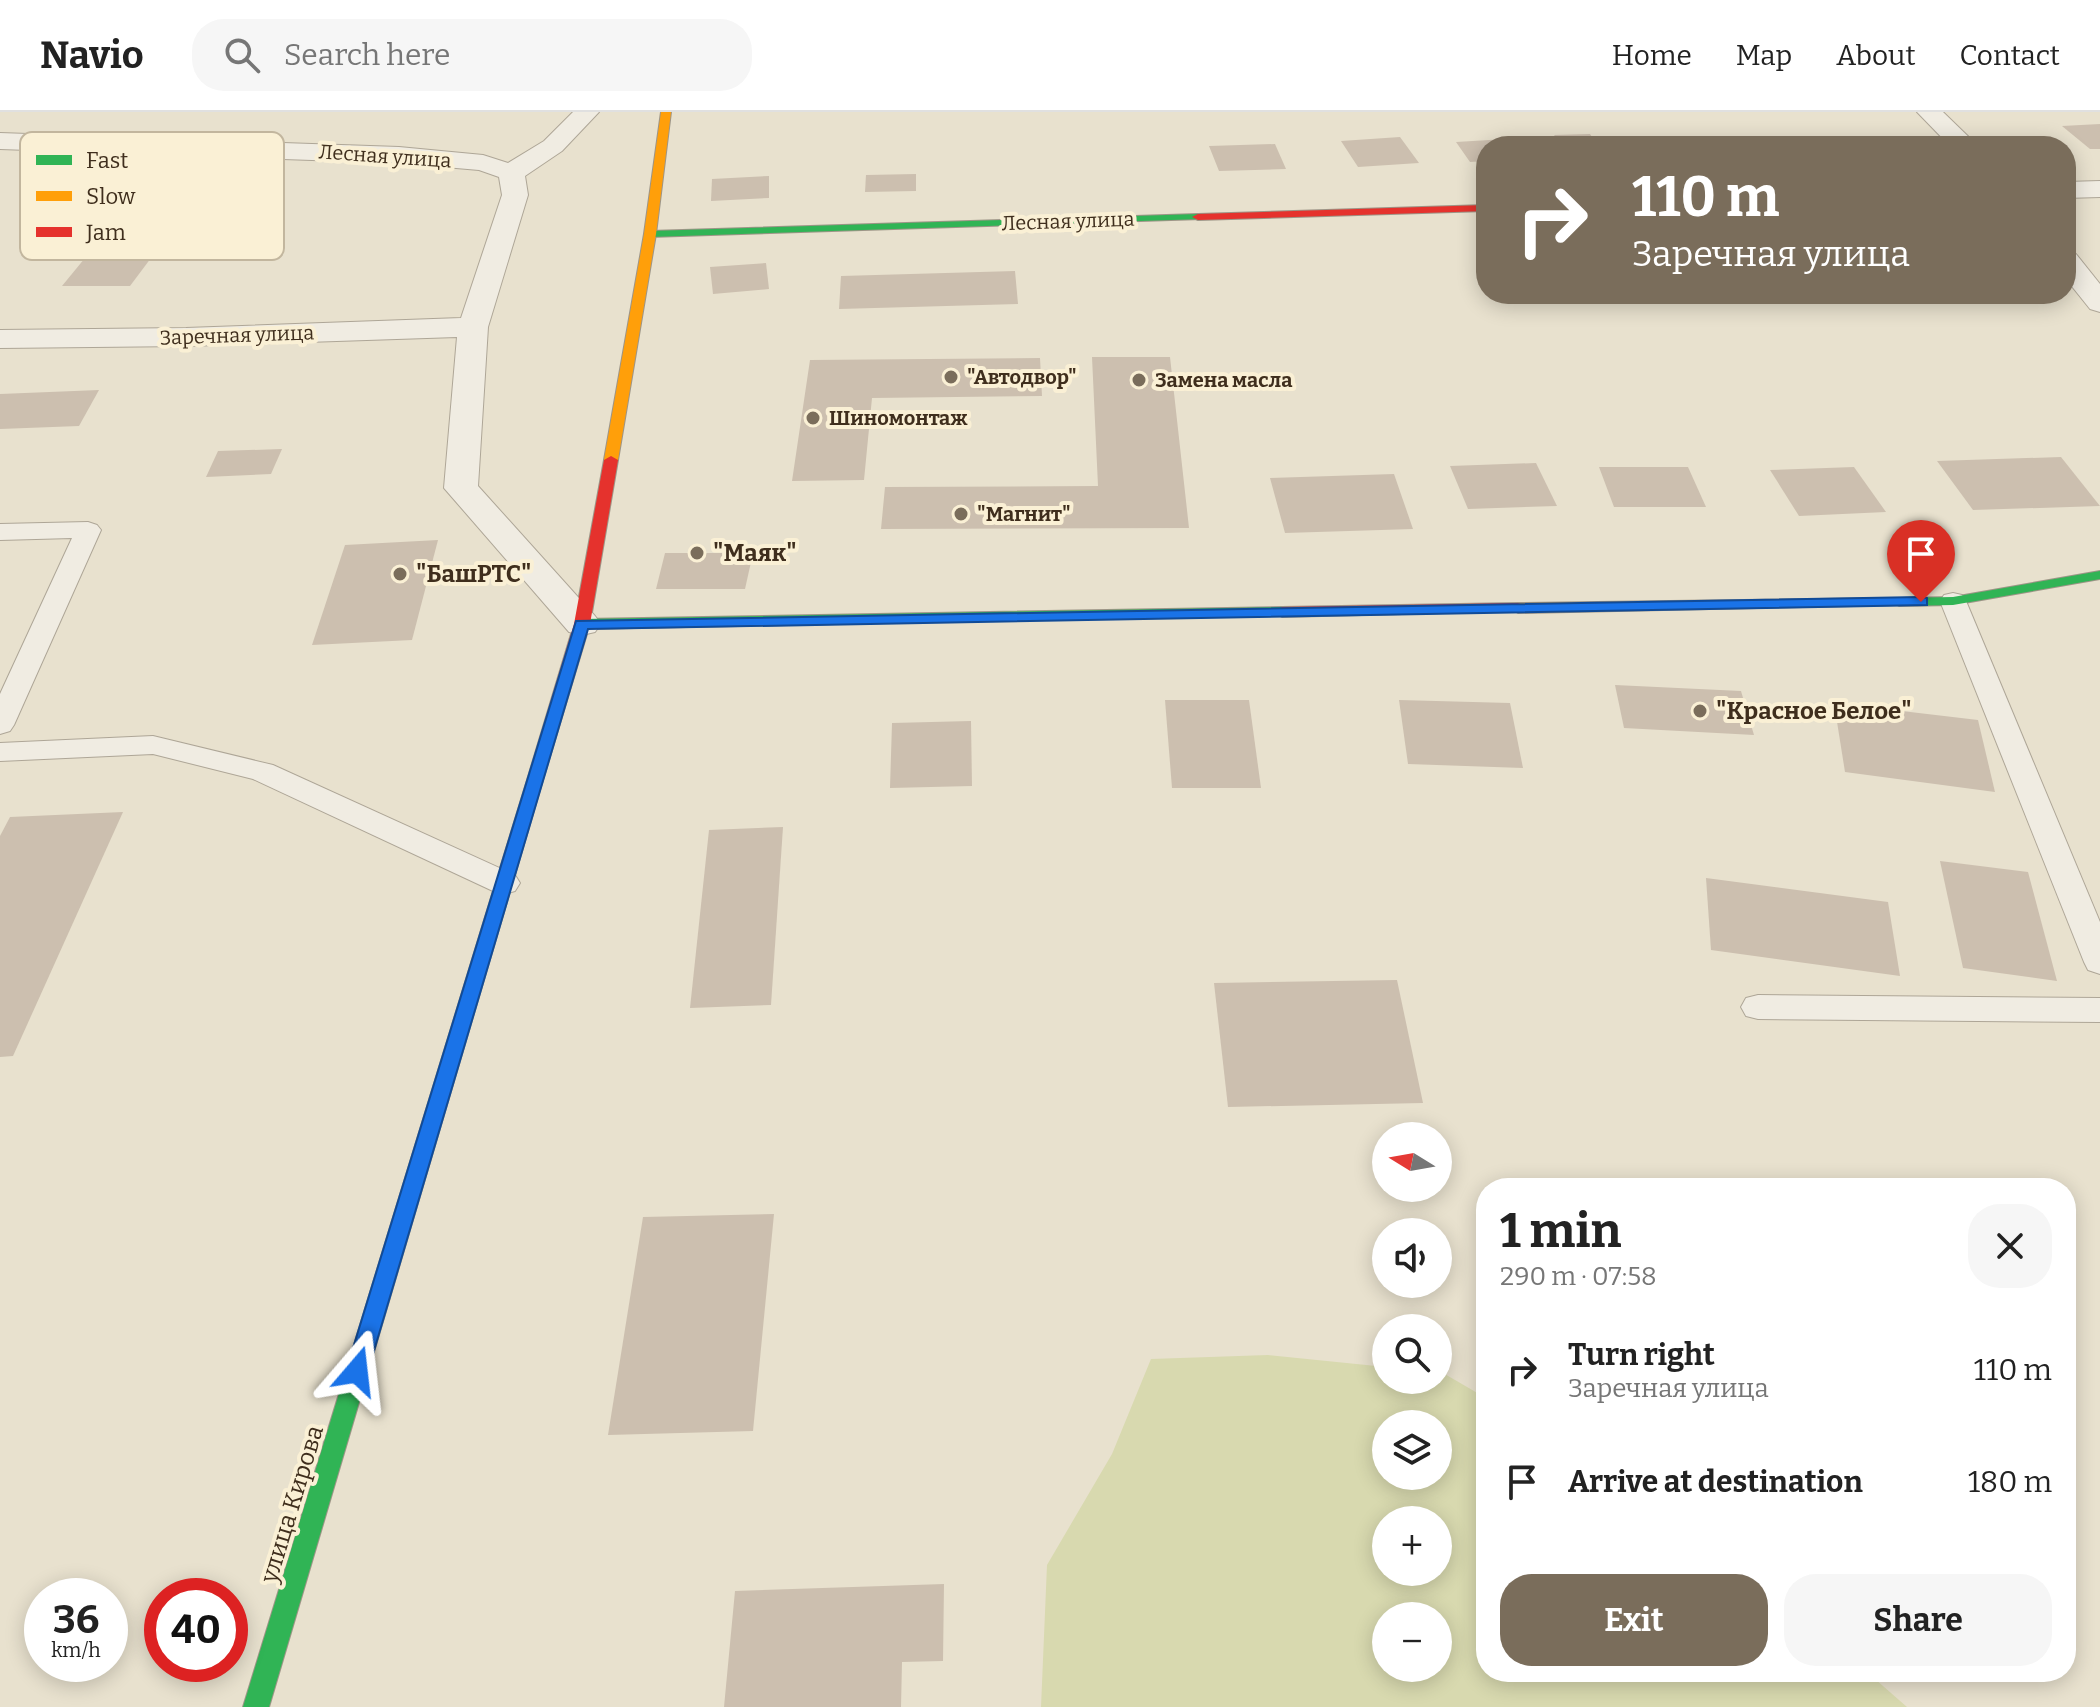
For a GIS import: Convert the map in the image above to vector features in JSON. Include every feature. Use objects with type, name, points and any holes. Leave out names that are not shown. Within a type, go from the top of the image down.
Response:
[{"type":"street","points":[[587,112],[553,146],[511,173],[515,195],[473,327],[461,488],[582,624],[1953,601],[2100,575]]},
{"type":"street","name":"улица Кирова","points":[[256,1707],[582,624],[650,234],[666,112]]},
{"type":"street","points":[[1929,112],[1954,136]]},
{"type":"street","name":"Лесная улица","points":[[0,141],[20,142]]},
{"type":"street","name":"Лесная улица","points":[[284,151],[399,155],[483,163],[511,173]]},
{"type":"street","points":[[2076,190],[2100,189]]},
{"type":"street","name":"Лесная улица","points":[[650,234],[1476,208]]},
{"type":"street","points":[[2076,273],[2100,303]]},
{"type":"street","name":"Заречная улица","points":[[0,339],[186,337],[473,327]]},
{"type":"lane","points":[[0,532],[88,530],[0,725]]},
{"type":"lane","points":[[1953,601],[2100,962]]},
{"type":"lane","points":[[0,752],[153,745],[263,772],[504,883]]},
{"type":"lane","points":[[1758,1007],[2100,1010]]},
{"type":"green space","points":[[1268,1355],[1372,1366],[1372,1394],[1452,1394],[1452,1378],[1476,1392],[1476,1682],[1878,1682],[1907,1707],[1041,1707],[1047,1565],[1112,1454],[1151,1359]]},
{"type":"building","points":[[2100,124],[2100,149],[2090,149],[2062,126]]},
{"type":"building","points":[[1590,134],[1591,136],[1555,136]]},
{"type":"building","points":[[1400,137],[1419,163],[1358,167],[1341,141]]},
{"type":"building","points":[[1476,141],[1476,162],[1470,162],[1456,142]]},
{"type":"building","points":[[1275,144],[1286,169],[1219,171],[1209,146]]},
{"type":"building","points":[[916,174],[916,191],[865,192],[866,175]]},
{"type":"building","points":[[769,176],[769,198],[711,201],[712,179]]},
{"type":"building","points":[[83,260],[150,260],[130,286],[62,286]]},
{"type":"building","points":[[766,263],[769,289],[713,294],[710,267]]},
{"type":"building","points":[[1015,271],[1018,304],[839,309],[841,276]]},
{"type":"building","points":[[1092,357],[1170,357],[1189,528],[881,529],[885,487],[1098,486]]},
{"type":"building","points":[[1040,358],[1042,396],[872,398],[864,480],[792,481],[810,360]]},
{"type":"building","points":[[99,390],[79,426],[0,429],[0,394]]},
{"type":"building","points":[[282,449],[271,474],[206,477],[218,451]]},
{"type":"building","points":[[2061,457],[2100,506],[1973,510],[1937,461]]},
{"type":"building","points":[[1536,463],[1557,506],[1468,509],[1450,466]]},
{"type":"building","points":[[1599,467],[1688,467],[1706,507],[1614,507]]},
{"type":"building","points":[[1854,467],[1886,512],[1799,516],[1770,470]]},
{"type":"building","points":[[1394,474],[1413,529],[1285,533],[1270,478]]},
{"type":"building","points":[[438,540],[412,640],[312,645],[345,545]]},
{"type":"building","points":[[665,553],[753,553],[745,589],[656,589]]},
{"type":"building","points":[[1615,685],[1741,691],[1754,735],[1624,728]]},
{"type":"building","points":[[1165,700],[1249,700],[1261,788],[1172,788]]},
{"type":"building","points":[[1399,700],[1510,703],[1523,768],[1408,764]]},
{"type":"building","points":[[1834,703],[1978,720],[1995,792],[1845,772]]},
{"type":"building","points":[[971,721],[972,786],[890,788],[892,723]]},
{"type":"building","points":[[123,812],[13,1056],[0,1057],[0,836],[10,817]]},
{"type":"building","points":[[783,827],[771,1005],[690,1008],[709,830]]},
{"type":"building","points":[[1940,861],[2028,872],[2057,981],[1963,968]]},
{"type":"building","points":[[1706,878],[1888,902],[1900,976],[1711,950]]},
{"type":"building","points":[[1397,980],[1423,1103],[1228,1107],[1214,983]]},
{"type":"building","points":[[774,1214],[753,1431],[608,1435],[643,1217]]},
{"type":"building","points":[[944,1584],[943,1661],[902,1662],[901,1707],[724,1707],[735,1591]]},
{"type":"traffic: fast","points":[[650,234],[1198,217]]},
{"type":"traffic: fast","points":[[1899,602],[1953,601],[2100,575]]},
{"type":"traffic: fast","points":[[582,624],[1282,612]]},
{"type":"traffic: fast","points":[[256,1707],[535,780]]},
{"type":"traffic: slow","points":[[611,460],[650,234],[666,112]]},
{"type":"traffic: slow","points":[[1518,608],[1899,602]]},
{"type":"traffic: jam","points":[[1198,217],[1476,208]]},
{"type":"traffic: jam","points":[[535,780],[582,624],[611,460]]},
{"type":"traffic: jam","points":[[1282,612],[1518,608]]},
{"type":"place","name":"\"Автодвор\"","points":[[951,377]]},
{"type":"place","name":"Замена масла","points":[[1139,380]]},
{"type":"place","name":"Шиномонтаж","points":[[813,418]]},
{"type":"place","name":"\"Магнит\"","points":[[961,514]]},
{"type":"place","name":"\"Маяк\"","points":[[697,553]]},
{"type":"place","name":"\"БашРТС\"","points":[[400,574]]},
{"type":"place","name":"\"Красное Белое\"","points":[[1700,711]]},
{"type":"route","points":[[357,1371],[582,624],[1921,602]]}]
